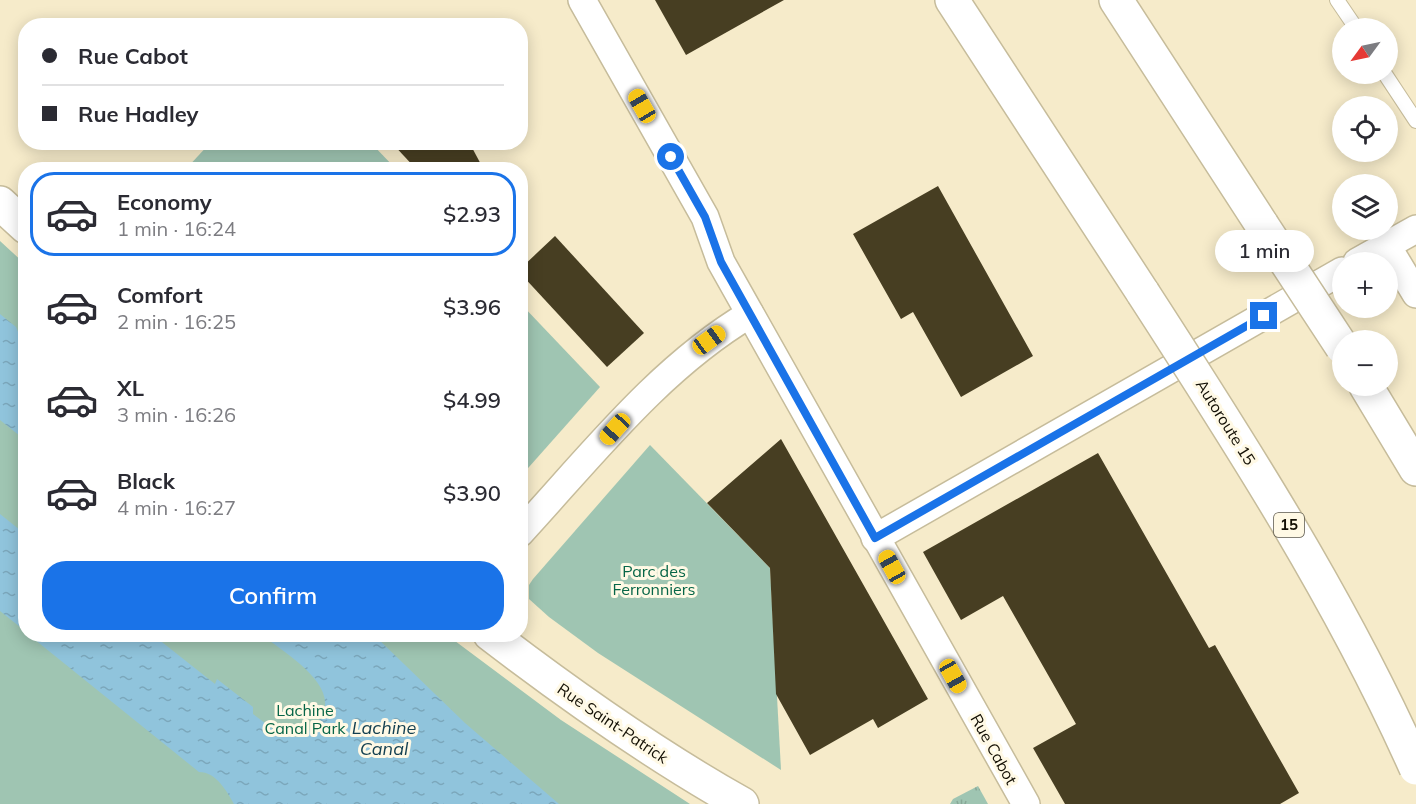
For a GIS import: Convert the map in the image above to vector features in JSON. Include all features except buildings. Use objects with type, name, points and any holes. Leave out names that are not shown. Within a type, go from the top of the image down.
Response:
[{"type":"main road","name":"Autoroute 15","points":[[952,0],[1219,410],[1300,544],[1374,679],[1416,768]]},
{"type":"main road","points":[[1116,0],[1332,332]]},
{"type":"main road","points":[[0,203],[18,220]]},
{"type":"main road","points":[[1372,396],[1416,469]]},
{"type":"main road","name":"Rue Saint-Patrick","points":[[500,642],[563,690],[629,735],[742,804]]},
{"type":"street","name":"Rue Cabot","points":[[582,0],[705,217],[721,262],[1026,804]]},
{"type":"street","points":[[1376,252],[1416,229]]},
{"type":"street","points":[[1387,246],[1416,294]]},
{"type":"street","points":[[875,538],[1332,277]]},
{"type":"street","points":[[528,524],[656,388],[709,340],[750,314]]},
{"type":"lane","points":[[1337,0],[1349,18]]},
{"type":"lane","points":[[1392,84],[1416,121]]},
{"type":"green space","points":[[204,150],[378,150],[389,162],[192,162]]},
{"type":"green space","name":"Lachine Canal Park","points":[[0,241],[18,258],[18,642],[456,642],[561,720],[690,804],[0,804]]},
{"type":"green space","points":[[528,311],[600,387],[528,468]]},
{"type":"green space","name":"Parc des Ferronniers","points":[[650,445],[770,568],[781,770],[598,653],[549,617],[529,599],[529,585],[533,579]]},
{"type":"green space","points":[[978,786],[988,804],[950,804],[953,799]]},
{"type":"water","points":[[0,314],[16,327],[18,332],[18,434],[0,420]]},
{"type":"water","points":[[0,514],[18,528],[18,625],[0,611]]},
{"type":"water","name":"Lachine Canal","points":[[38,642],[162,642],[215,684],[217,679],[253,707],[253,714],[278,733],[297,737],[311,729],[321,717],[325,705],[323,693],[317,681],[307,670],[271,642],[381,642],[465,723],[559,804],[234,804],[215,778],[199,772]]},
{"type":"route","points":[[671,157],[705,217],[721,262],[875,538],[1264,316]]}]
